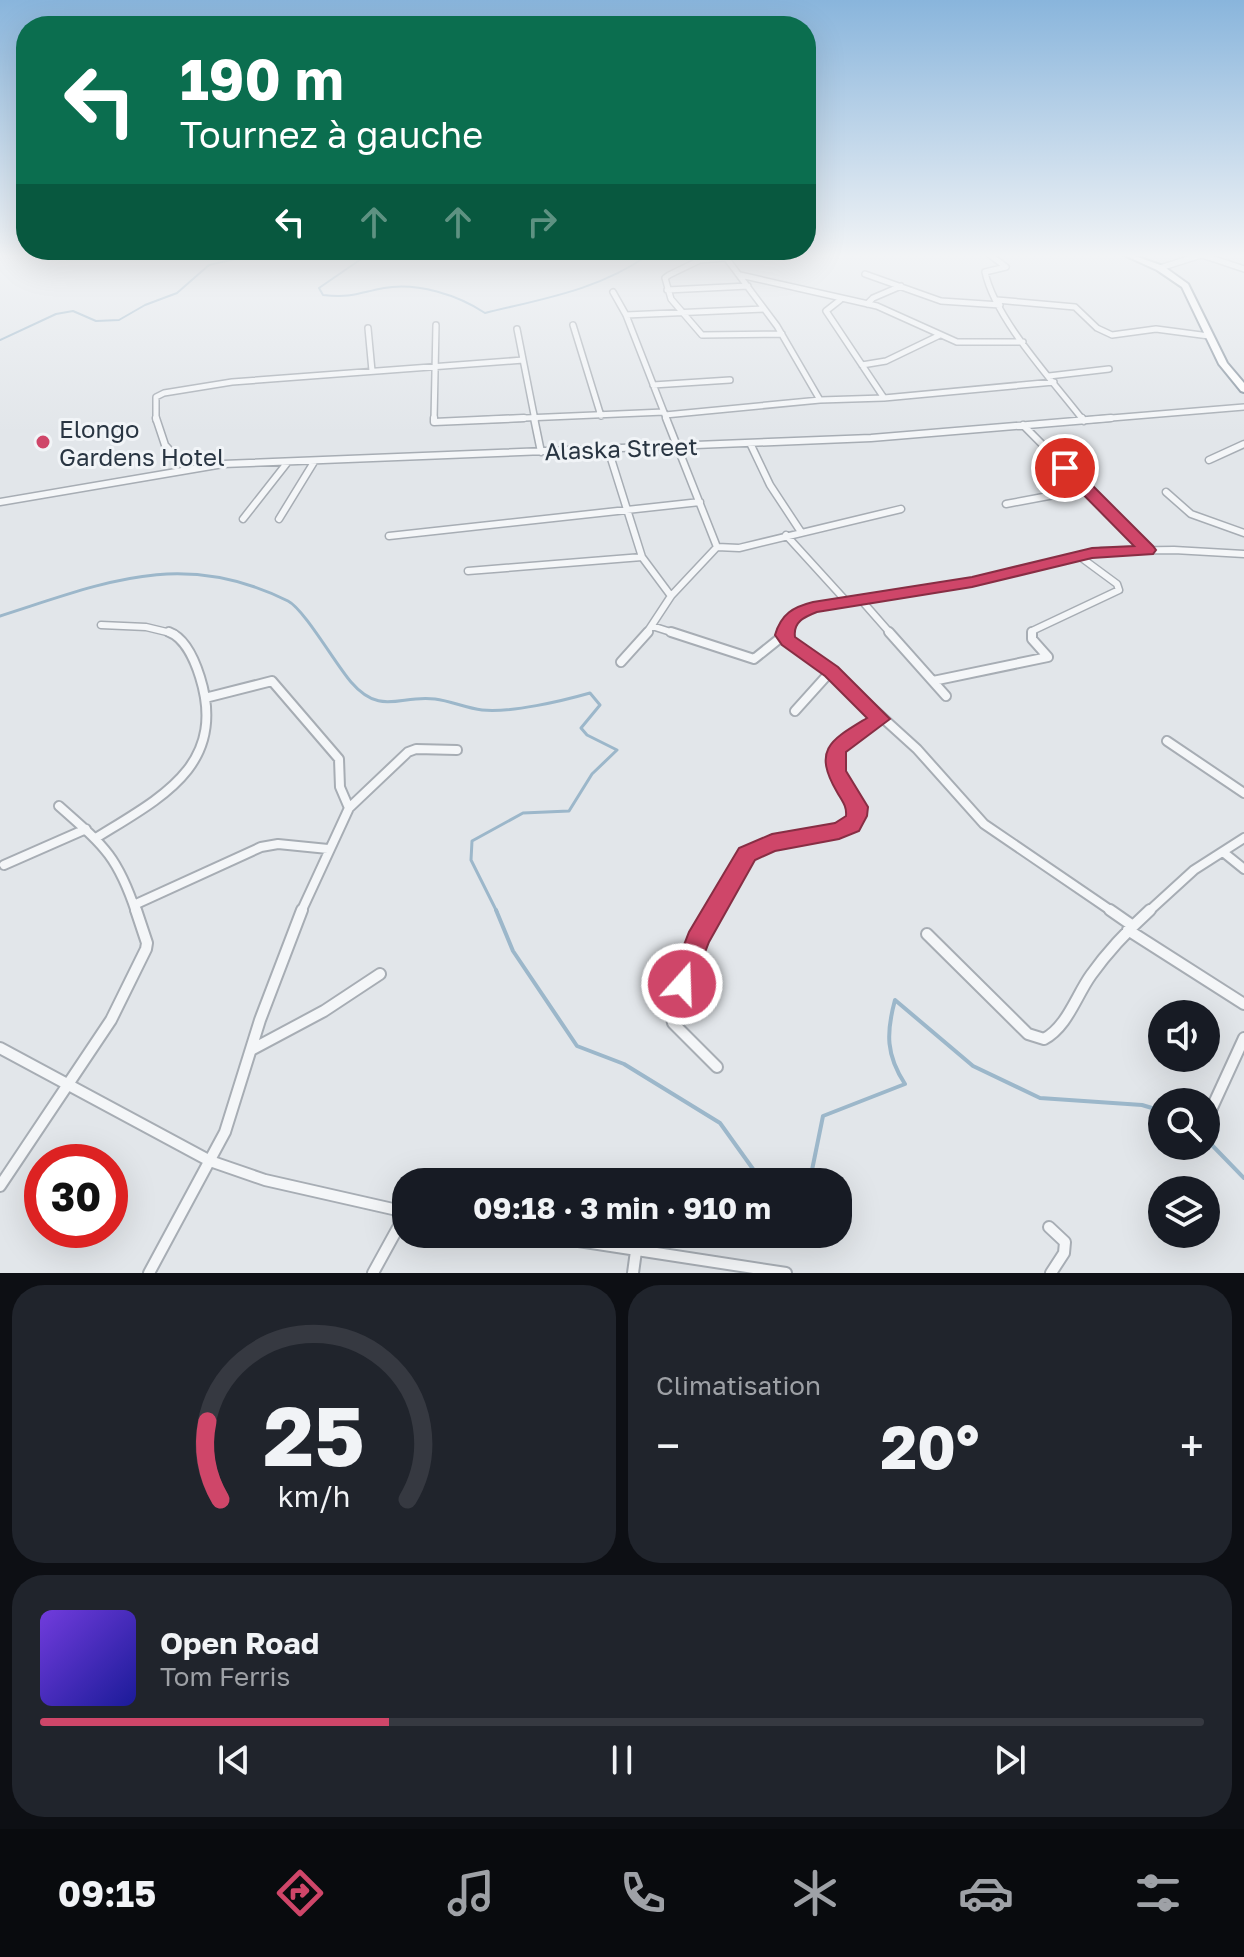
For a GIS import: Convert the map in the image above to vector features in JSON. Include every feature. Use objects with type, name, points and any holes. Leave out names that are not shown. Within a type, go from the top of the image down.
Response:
[{"type":"highway","points":[[1202,316],[1223,364],[1244,387]]},
{"type":"highway","points":[[1202,316],[1228,365],[1244,387]]},
{"type":"street","points":[[634,314],[626,315],[717,547]]},
{"type":"street","points":[[685,314],[704,336],[782,334]]},
{"type":"street","points":[[768,314],[820,400]]},
{"type":"street","points":[[828,314],[884,398]]},
{"type":"street","points":[[892,314],[940,335],[975,344],[1023,342]]},
{"type":"street","points":[[1006,314],[1023,342],[1084,421]]},
{"type":"street","points":[[1083,314],[1097,328],[1112,335],[1156,329],[1209,336]]},
{"type":"street","points":[[436,325],[434,422],[665,413],[884,398],[1054,382]]},
{"type":"street","points":[[573,325],[601,416]]},
{"type":"street","points":[[368,328],[372,371]]},
{"type":"street","points":[[517,329],[541,452]]},
{"type":"street","points":[[862,365],[886,361],[940,335]]},
{"type":"street","points":[[186,468],[169,452],[158,435],[156,403],[159,395],[232,382],[523,360]]},
{"type":"street","points":[[1049,376],[1109,369]]},
{"type":"street","points":[[653,385],[730,380]]},
{"type":"street","name":"Alaska Street","points":[[0,502],[186,468],[871,438],[1244,407]]},
{"type":"street","points":[[1023,425],[1147,550]]},
{"type":"street","points":[[750,443],[770,485],[801,532]]},
{"type":"street","points":[[1209,460],[1244,444]]},
{"type":"street","points":[[608,449],[642,557],[671,596]]},
{"type":"street","points":[[279,519],[314,462]]},
{"type":"street","points":[[243,519],[287,463]]},
{"type":"street","points":[[1006,504],[1086,489]]},
{"type":"street","points":[[1166,492],[1172,501],[1203,519],[1244,533]]},
{"type":"street","points":[[389,536],[700,502]]},
{"type":"street","points":[[621,662],[652,626],[671,596],[717,547],[739,548],[901,509]]},
{"type":"street","points":[[786,535],[847,602]]},
{"type":"street","points":[[652,626],[754,659],[784,635],[788,622],[796,614],[813,607],[972,582],[1113,550],[1244,554]]},
{"type":"street","points":[[933,681],[1048,657],[1032,639],[1032,631],[1119,590],[1117,584],[1079,556]]},
{"type":"street","points":[[468,571],[642,557]]},
{"type":"street","points":[[862,601],[946,696]]},
{"type":"street","points":[[96,838],[161,796],[193,764],[202,750],[205,698],[201,676],[174,633],[146,627],[101,625]]},
{"type":"street","points":[[784,635],[831,671],[929,762],[984,824],[1244,1004]]},
{"type":"street","points":[[795,711],[831,671]]},
{"type":"street","points":[[205,698],[265,681],[276,684],[339,759],[340,787],[349,808]]},
{"type":"street","points":[[717,1067],[673,1023],[671,1014],[698,939],[747,854],[772,843],[839,831],[851,825],[857,807],[836,771],[836,752],[841,743],[880,719]]},
{"type":"street","points":[[1167,741],[1244,793]]},
{"type":"street","points":[[149,1273],[225,1132],[300,914],[349,808],[408,752],[416,749],[457,750]]},
{"type":"street","points":[[0,1186],[111,1020],[147,943],[123,873],[96,838],[59,806]]},
{"type":"street","points":[[4,865],[86,829]]},
{"type":"street","points":[[927,934],[1028,1034],[1044,1039],[1055,1033],[1091,975],[1131,928],[1194,870],[1244,838]]},
{"type":"street","points":[[134,905],[261,847],[278,844],[328,849]]},
{"type":"street","points":[[1223,852],[1244,869]]},
{"type":"street","points":[[251,1050],[324,1011],[380,974]]},
{"type":"street","points":[[1220,1090],[1244,1038]]},
{"type":"street","points":[[0,1048],[210,1161],[265,1180],[392,1209]]},
{"type":"street","points":[[1049,1227],[1063,1234],[1066,1241],[1064,1254],[1051,1273]]},
{"type":"street","points":[[373,1273],[392,1238]]},
{"type":"street","points":[[618,1248],[786,1273]]},
{"type":"street","points":[[633,1273],[636,1251]]},
{"type":"waterway","points":[[0,340],[55,314]]},
{"type":"waterway","points":[[81,314],[96,321],[119,320],[129,314]]},
{"type":"waterway","points":[[0,616],[74,592],[143,576],[213,576],[249,585],[295,606],[351,682],[372,699],[392,702],[423,698],[476,709],[507,710],[590,693],[600,705],[581,728],[587,735],[617,750],[592,774],[569,811],[523,813],[472,841],[471,860],[496,910]]},
{"type":"waterway","points":[[496,910],[513,951],[577,1046],[624,1064],[720,1123],[752,1168]]},
{"type":"waterway","points":[[812,1168],[823,1116],[905,1084],[891,1053],[890,1023],[895,1000],[973,1066],[1040,1098],[1148,1107]]},
{"type":"waterway","points":[[1220,1153],[1244,1178]]},
{"type":"place","name":"Elongo Gardens Hotel","points":[[43,442]]},
{"type":"route","points":[[682,984],[698,939],[747,854],[772,843],[839,831],[851,825],[856,816],[857,807],[836,771],[834,760],[841,743],[880,719],[831,671],[789,641],[784,635],[788,622],[796,614],[813,607],[972,582],[1092,553],[1147,550],[1065,468]]}]
